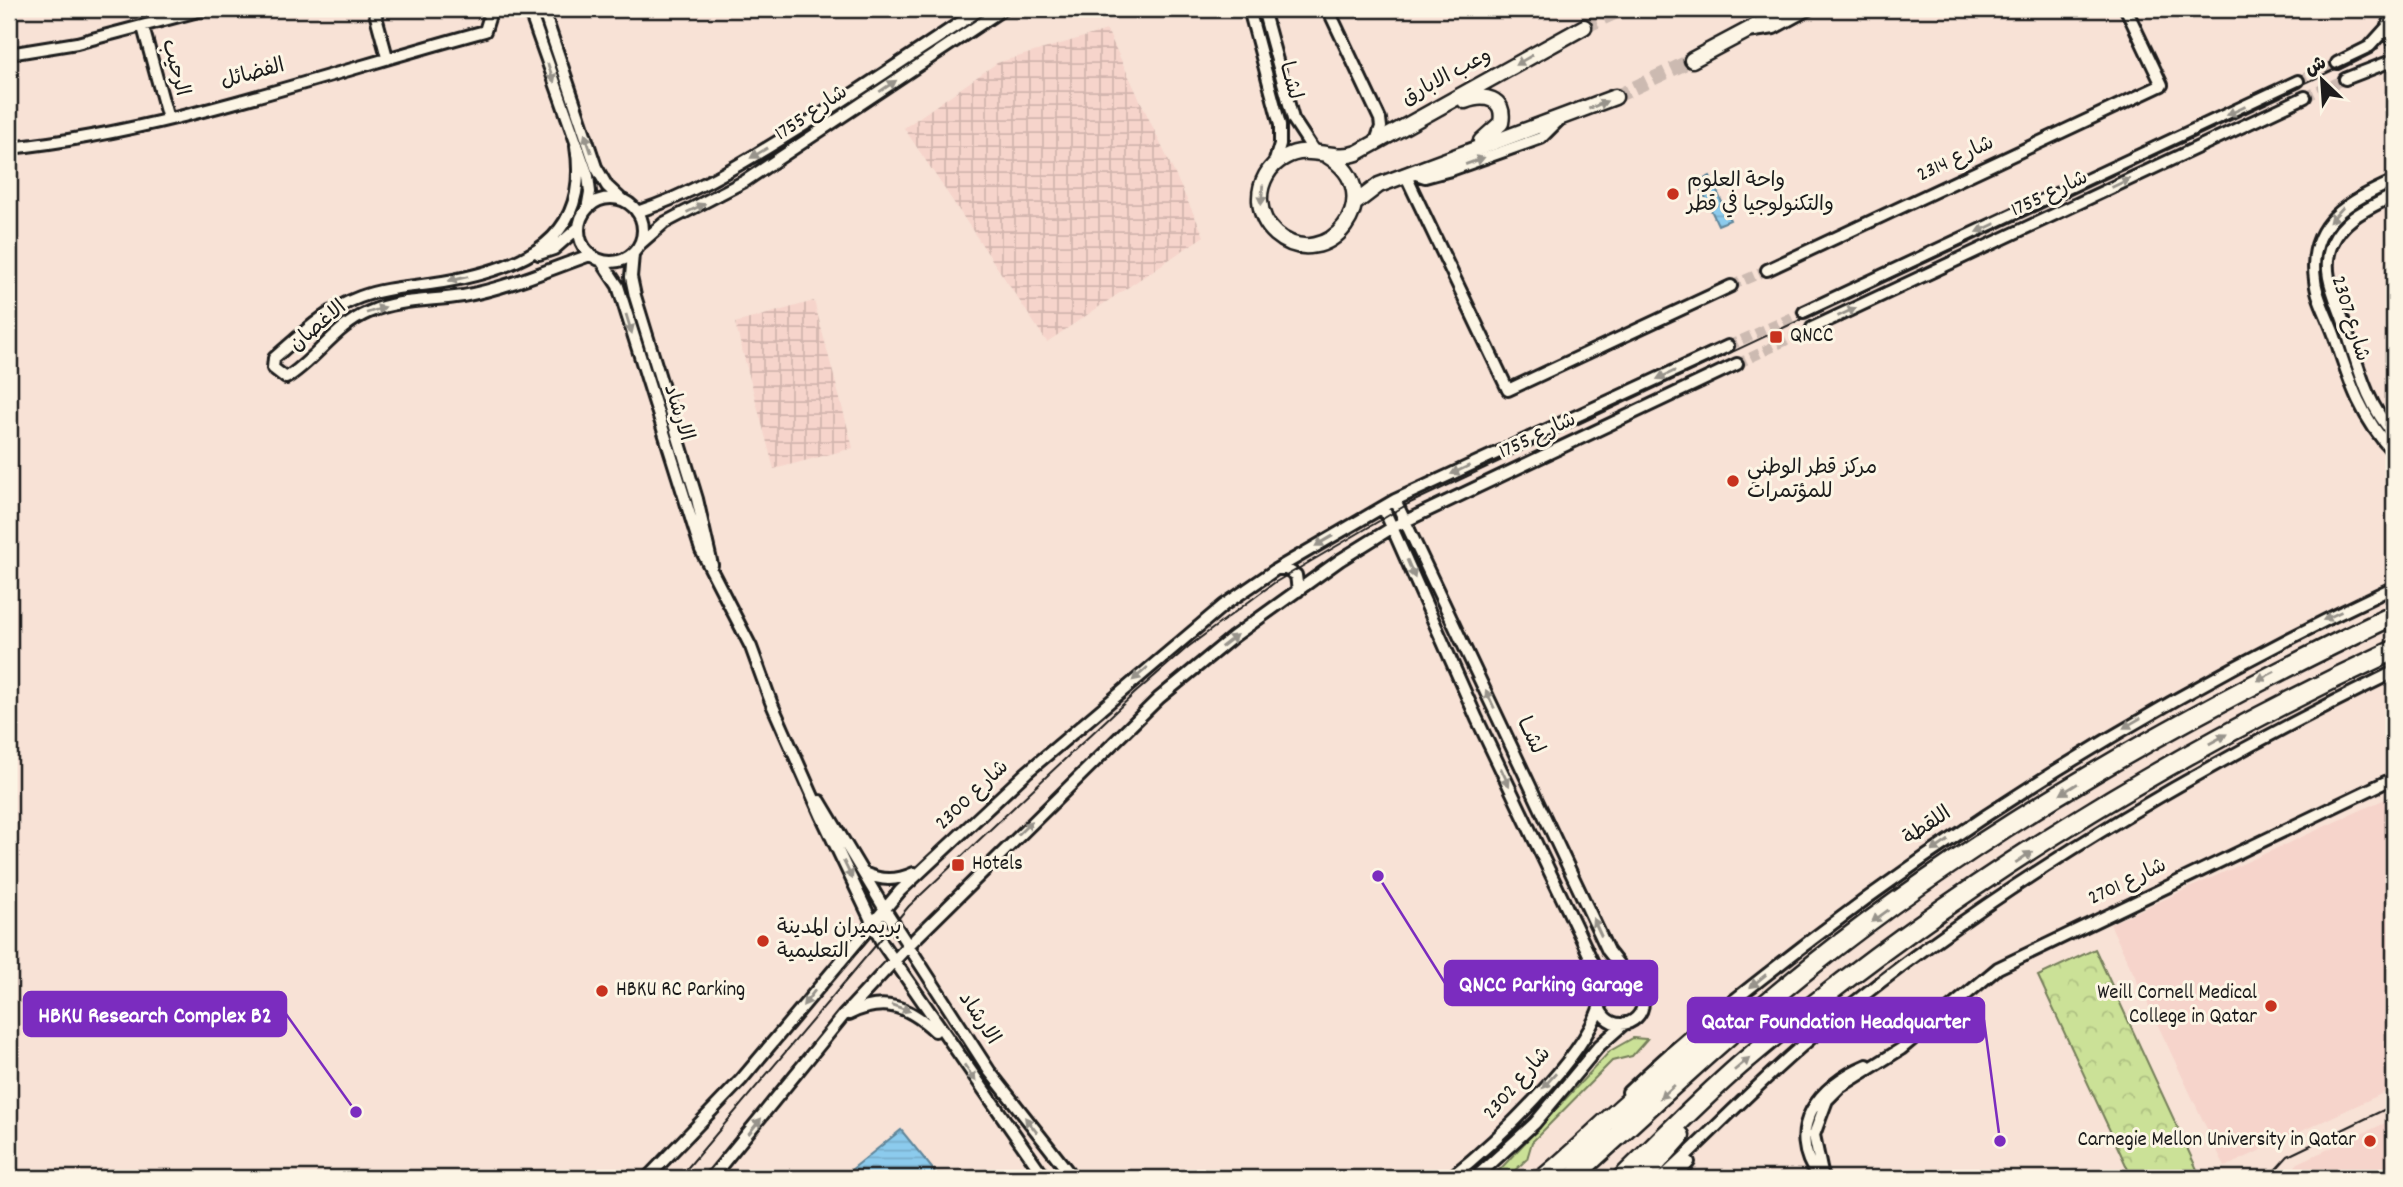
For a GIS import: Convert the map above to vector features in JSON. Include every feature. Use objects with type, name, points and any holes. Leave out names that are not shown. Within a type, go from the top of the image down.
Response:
[{"type":"main road","name":"اللقطة","points":[[1572,1178],[1740,1026],[1815,963],[2003,830],[2140,746],[2264,677],[2394,615]]},
{"type":"main road","points":[[1622,1178],[1717,1087],[1855,973],[2079,821],[2246,724],[2394,650]]},
{"type":"main road","points":[[1542,1178],[1698,1048],[1740,1026]]},
{"type":"main road","points":[[1643,1178],[1717,1087]]},
{"type":"street","name":"الرحيب","points":[[9,54],[77,43],[205,9]]},
{"type":"street","points":[[374,9],[387,57]]},
{"type":"street","name":"الفضائل","points":[[9,147],[99,135],[485,31],[489,26],[488,9]]},
{"type":"street","points":[[529,9],[590,184],[587,209],[578,228],[580,242],[590,255],[602,262],[619,262],[637,249],[643,225],[637,212],[607,187],[596,167],[543,9]]},
{"type":"street","name":"شارع 1755","points":[[637,212],[668,203],[713,181],[834,107],[981,9]]},
{"type":"street","name":"شارع 1755","points":[[637,249],[664,223],[746,181],[1003,9]]},
{"type":"street","name":"لشــا","points":[[1249,9],[1280,125],[1280,144],[1275,164]]},
{"type":"street","name":"لشــا","points":[[1263,9],[1293,119],[1314,151]]},
{"type":"street","points":[[1328,9],[1380,119],[1381,127],[1375,145]]},
{"type":"street","points":[[1692,60],[1788,9]]},
{"type":"street","points":[[1748,32],[1774,28],[1809,9]]},
{"type":"street","name":"شارع 2314","points":[[1767,270],[2162,85],[2126,9]]},
{"type":"street","points":[[2337,63],[2369,47],[2388,26],[2394,9]]},
{"type":"street","points":[[2388,26],[2394,49]]},
{"type":"street","name":"الرحيب","points":[[143,27],[168,118]]},
{"type":"street","name":"وعب الابارق","points":[[1328,156],[1349,156],[1375,145],[1401,127],[1430,114],[1584,27]]},
{"type":"street","points":[[2345,79],[2394,60]]},
{"type":"street","name":"شارع 1755","points":[[1804,312],[2298,81]]},
{"type":"street","points":[[1430,114],[1481,96],[1494,99],[1499,105],[1502,118],[1497,129],[1452,157]]},
{"type":"street","points":[[1354,204],[1349,176],[1328,156],[1314,151],[1293,153],[1275,164],[1263,182],[1260,203],[1266,223],[1281,238],[1307,246],[1322,243],[1347,224],[1354,204],[1371,189],[1615,97]]},
{"type":"street","name":"شارع 1755","points":[[1812,328],[2305,97]]},
{"type":"street","points":[[1380,119],[1390,127],[1401,127]]},
{"type":"street","points":[[1408,173],[1425,177],[1541,138],[1560,119]]},
{"type":"street","name":"الاغصان","points":[[523,259],[538,252],[551,240],[569,212],[578,179],[576,146]]},
{"type":"street","points":[[1408,173],[1418,200],[1508,390],[1731,286]]},
{"type":"street","points":[[1418,200],[1419,186],[1425,177]]},
{"type":"street","name":"شارع 2307","points":[[2394,181],[2351,201],[2335,215],[2319,241],[2315,272],[2319,297],[2351,390],[2372,426],[2394,453]]},
{"type":"street","name":"شارع 2307","points":[[2394,195],[2350,220],[2336,237],[2327,262],[2329,279],[2359,374],[2379,414],[2394,434]]},
{"type":"street","points":[[587,209],[603,199],[622,200]]},
{"type":"street","name":"الاغصان","points":[[578,228],[554,249],[491,271],[443,282],[398,286],[360,297],[328,311],[274,358],[273,368],[286,379],[343,327],[370,311],[410,300],[460,296],[498,288],[590,255]]},
{"type":"street","name":"الارشاد","points":[[637,249],[631,277],[635,296],[697,499],[715,576]]},
{"type":"street","name":"الارشاد","points":[[602,262],[618,286],[694,531],[751,647],[771,702],[872,921],[893,962],[1045,1178]]},
{"type":"street","name":"شارع 1755","points":[[1383,507],[1728,346]]},
{"type":"street","name":"شارع 1755","points":[[1393,527],[1737,364]]},
{"type":"street","name":"لشــا","points":[[1395,500],[1608,951],[1634,984]]},
{"type":"street","name":"لشــا","points":[[1383,507],[1472,708],[1594,965],[1601,1000]]},
{"type":"street","name":"شارع 2300","points":[[647,1178],[741,1080],[884,908],[1027,772],[1224,605],[1275,570],[1383,507]]},
{"type":"street","points":[[710,1178],[844,1016],[893,962],[1159,698],[1233,638],[1393,527]]},
{"type":"street","points":[[1275,570],[1286,569],[1296,575],[1298,591]]},
{"type":"street","name":"اللقطة","points":[[1542,1178],[1645,1075],[1773,969],[1895,877],[2105,739],[2216,674],[2394,587]]},
{"type":"street","points":[[1662,1178],[1828,1023],[1948,933],[2172,789],[2313,712],[2394,672]]},
{"type":"street","name":"شارع 2701","points":[[1821,1178],[1806,1153],[1804,1131],[1819,1099],[1842,1075],[1901,1049],[2007,962],[2392,779]]},
{"type":"street","name":"الارشاد","points":[[815,797],[990,1072],[1073,1178]]},
{"type":"street","points":[[864,873],[892,880],[923,869]]},
{"type":"street","points":[[1615,981],[1634,984],[1642,994],[1643,1006],[1637,1017],[1625,1023],[1612,1021],[1601,1000],[1615,981]]},
{"type":"street","name":"شارع 2302","points":[[1450,1178],[1475,1158],[1556,1073],[1592,1026],[1601,1000]]},
{"type":"street","name":"الارشاد","points":[[844,1016],[869,1006],[891,1004],[914,1013],[949,1044]]},
{"type":"street","name":"شارع 2302","points":[[1475,1178],[1535,1123],[1599,1046],[1625,1023]]},
{"type":"street","points":[[1675,1178],[1733,1112]]},
{"type":"shaded area","points":[[1107,30],[1204,236],[1047,342],[904,128],[997,63]]},
{"type":"shaded area","points":[[814,301],[853,448],[774,469],[735,323]]},
{"type":"shaded area","name":"Weill Cornell Medical College in Qatar","points":[[2394,795],[2394,1088],[2225,1167],[2110,924]]},
{"type":"shaded area","name":"Carnegie Mellon University in Qatar","points":[[2394,1119],[2394,1178],[2285,1178],[2298,1163]]},
{"type":"green space","points":[[2095,949],[2201,1178],[2132,1178],[2038,976]]},
{"type":"green space","points":[[1633,1038],[1647,1039],[1632,1056],[1612,1061],[1532,1142],[1527,1159],[1508,1177],[1492,1178],[1610,1051]]},
{"type":"water","points":[[1710,176],[1730,220],[1718,225],[1698,182]]},
{"type":"water","points":[[901,1130],[940,1178],[841,1178]]},
{"type":"tunnel","points":[[1584,27],[1623,9]]},
{"type":"tunnel","points":[[1615,97],[1692,60]]},
{"type":"tunnel","points":[[2298,81],[2337,63]]},
{"type":"tunnel","points":[[2305,97],[2345,79]]},
{"type":"tunnel","points":[[1731,286],[1767,270]]},
{"type":"tunnel","points":[[1728,346],[1804,312]]},
{"type":"tunnel","points":[[1737,364],[1812,328]]},
{"type":"tram line","points":[[679,1178],[909,906],[1134,694],[1188,647],[1274,583],[1408,504],[2378,49]]},
{"type":"tram line","points":[[2268,1178],[2288,1156],[2394,1105]]},
{"type":"place","name":"واحة العلوم والتكنولوجيا في قطر","points":[[1673,194]]},
{"type":"place","name":"QNCC","points":[[1776,337]]},
{"type":"place","name":"مركز قطر الوطني للمؤتمرات","points":[[1733,481]]},
{"type":"place","name":"Hotels","points":[[958,865]]},
{"type":"place","name":"QNCC Parking Garage","points":[[1378,876]]},
{"type":"place","name":"بريميران المدينة التعليمية","points":[[763,941]]},
{"type":"place","name":"HBKU RC Parking","points":[[602,991]]},
{"type":"place","name":"Weill Cornell Medical College in Qatar","points":[[2271,1006]]},
{"type":"place","name":"HBKU Research Complex B2","points":[[356,1112]]},
{"type":"place","name":"Qatar Foundation Headquarter","points":[[2000,1141]]},
{"type":"place","name":"Carnegie Mellon University in Qatar","points":[[2370,1141]]}]
